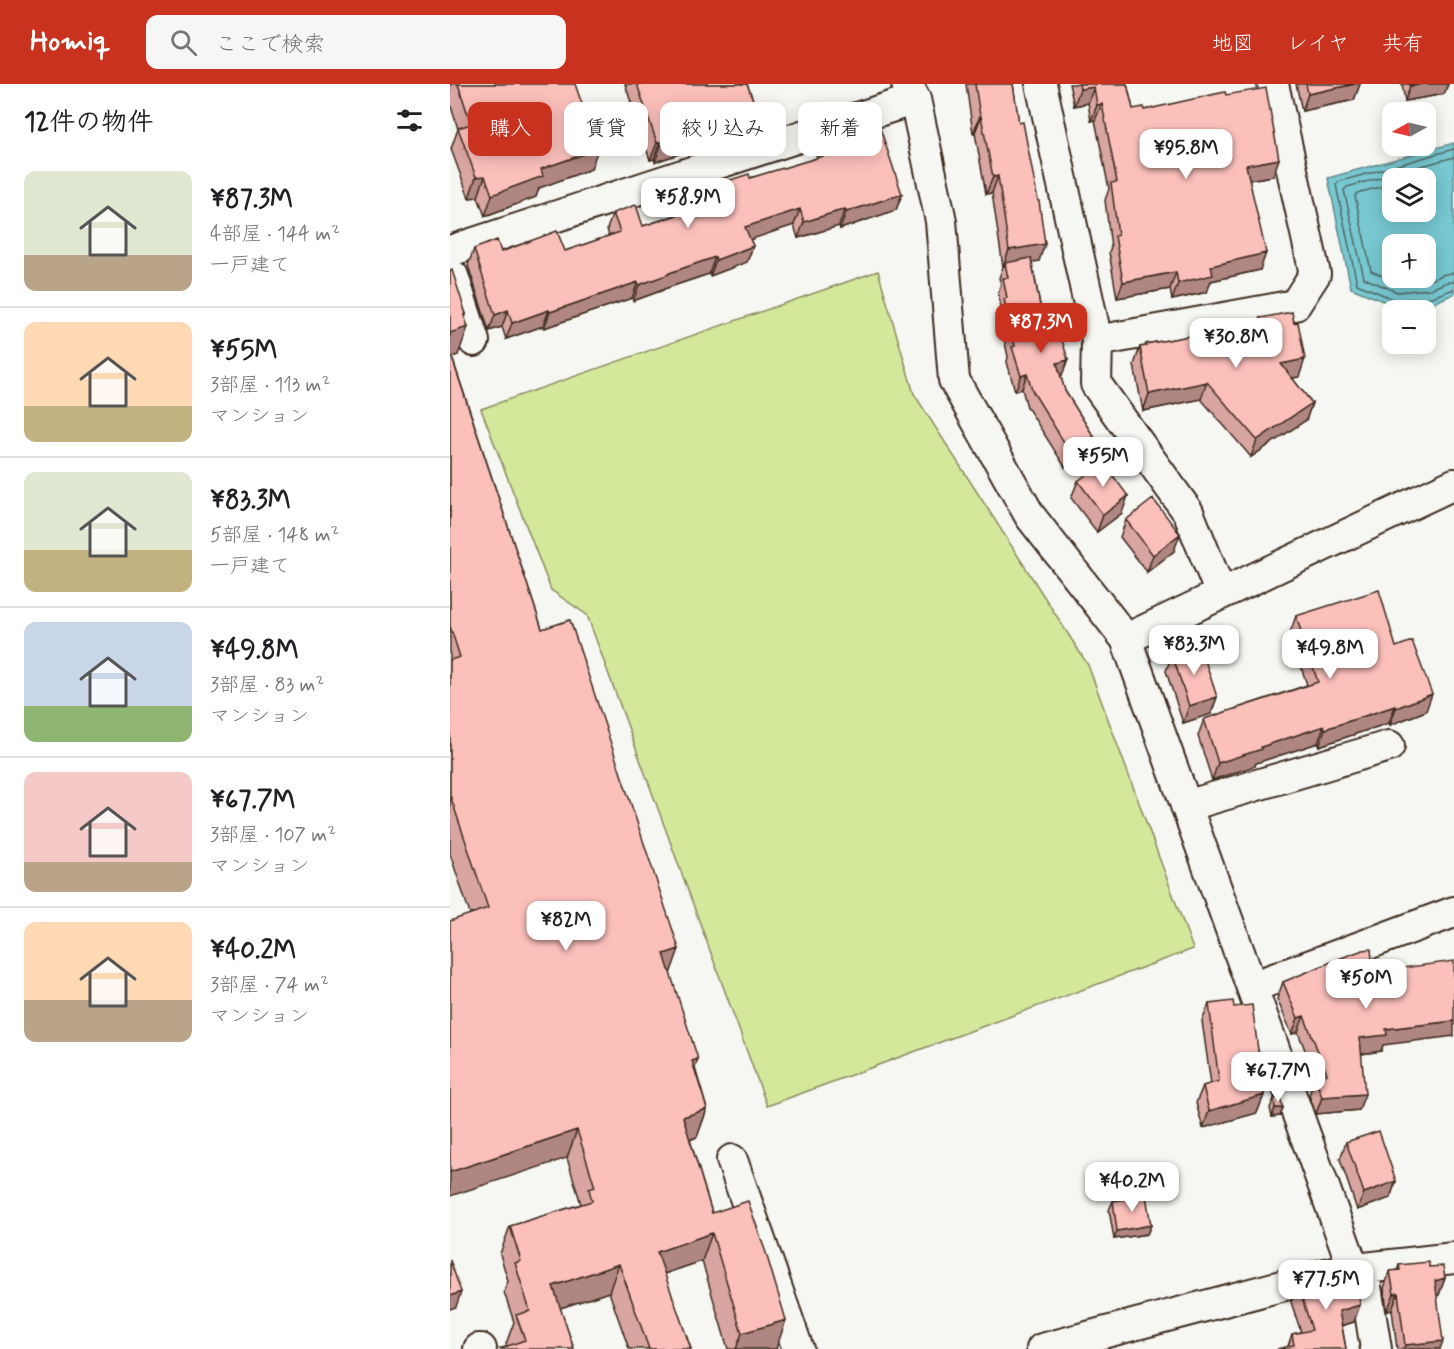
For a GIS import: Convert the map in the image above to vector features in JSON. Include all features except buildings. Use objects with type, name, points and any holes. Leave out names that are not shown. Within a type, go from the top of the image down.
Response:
[{"type":"street","points":[[1041,84],[1097,341],[1096,384],[1188,512],[1221,594]]},
{"type":"street","points":[[1097,341],[1295,305],[1315,274],[1273,84]]},
{"type":"street","points":[[450,251],[911,91],[941,221],[954,380],[1030,516],[1126,639],[1252,987],[1358,1269],[1376,1349]]},
{"type":"street","points":[[450,266],[474,341]]},
{"type":"street","points":[[1126,639],[1454,484]]},
{"type":"street","points":[[1186,806],[1389,746]]},
{"type":"street","points":[[1252,987],[1454,912]]},
{"type":"street","points":[[732,1160],[798,1349]]},
{"type":"street","points":[[1060,1347],[1338,1271],[1454,1258]]},
{"type":"green space","points":[[878,271],[914,394],[1088,665],[1193,949],[767,1106],[587,615],[551,590],[481,409]]},
{"type":"water","points":[[1454,143],[1454,294],[1436,302],[1382,301],[1351,288],[1328,178],[1407,156],[1436,156],[1436,148]]}]
